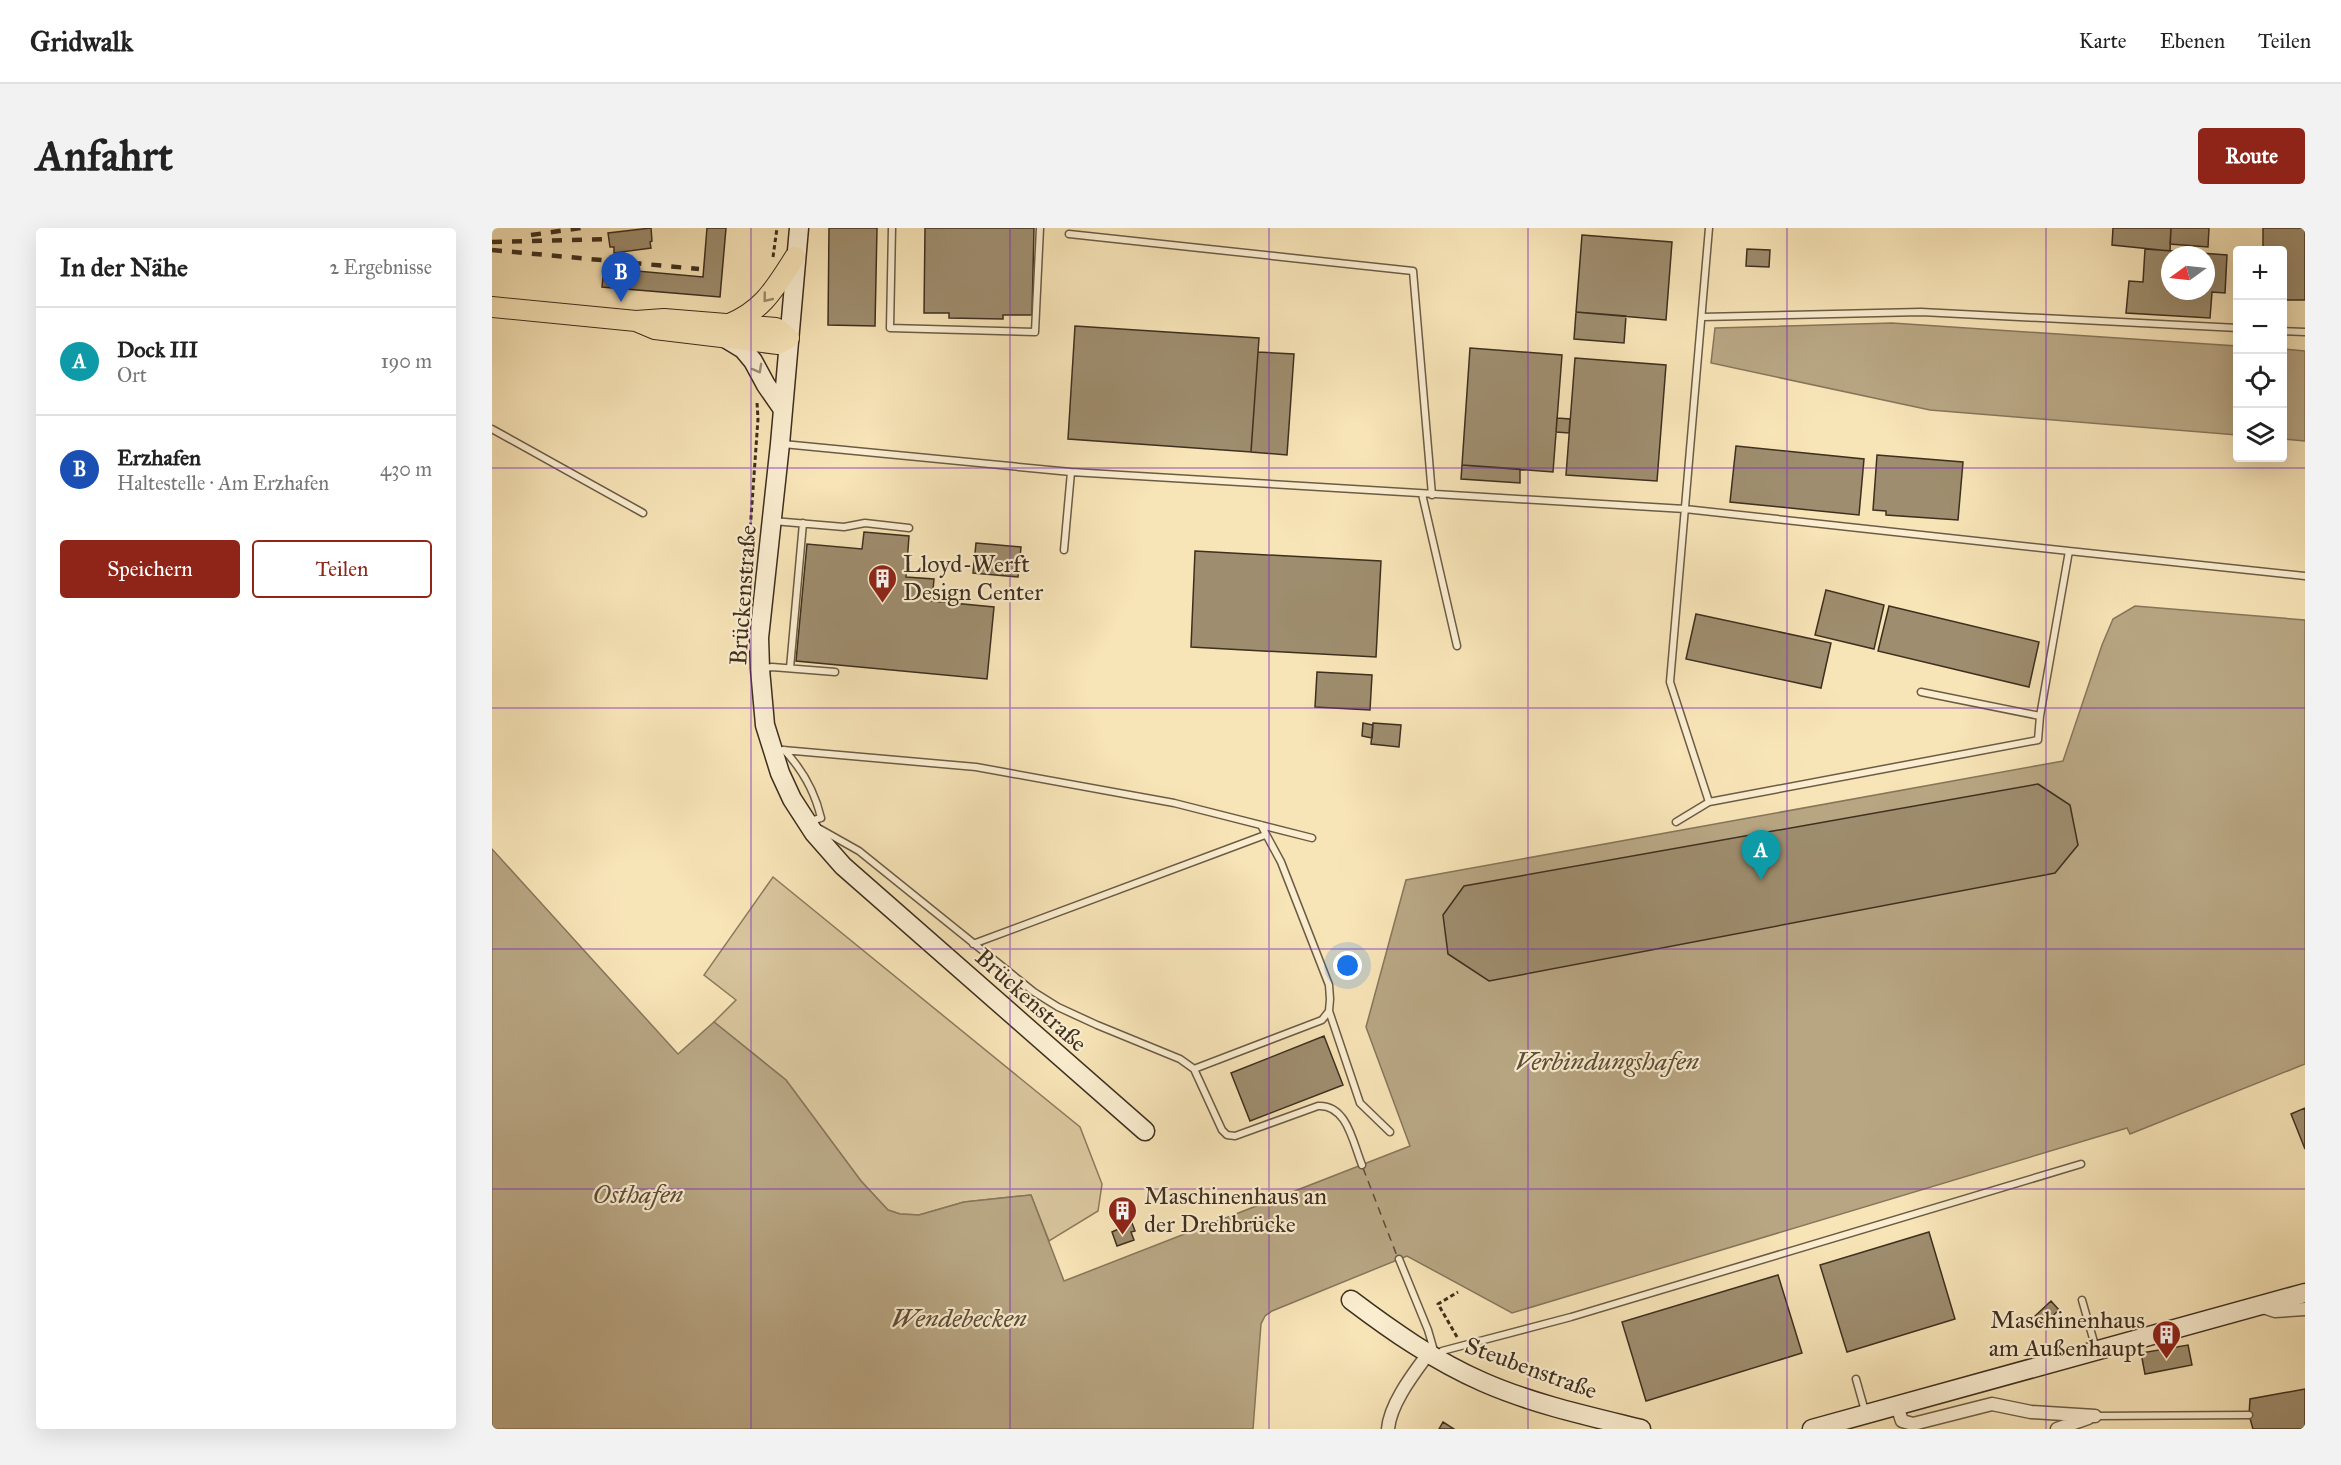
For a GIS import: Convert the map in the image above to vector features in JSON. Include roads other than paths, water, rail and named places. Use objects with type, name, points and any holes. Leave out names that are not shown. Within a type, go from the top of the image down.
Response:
[{"type":"main road","points":[[726,331],[760,307],[795,257]]},
{"type":"main road","points":[[492,307],[636,321],[655,329],[726,331],[778,344],[789,338]]},
{"type":"street","name":"Brückenstraße","points":[[799,228],[780,444],[759,638],[765,725],[778,749],[792,800],[814,833],[843,866],[1144,1131]]},
{"type":"street","points":[[726,331],[753,361],[782,408]]},
{"type":"street","points":[[1812,1429],[2305,1293]]},
{"type":"street","name":"Steubenstraße","points":[[1351,1300],[1394,1333],[1484,1382],[1549,1405],[1641,1429]]},
{"type":"street","points":[[2258,1306],[2275,1311],[2305,1309]]},
{"type":"street","points":[[1388,1429],[1395,1406],[1418,1368],[1425,1358],[1436,1357]]},
{"type":"street","points":[[1897,1406],[1902,1421],[1913,1424],[1992,1404],[2031,1412],[2095,1416]]},
{"type":"street","points":[[2057,1429],[2095,1416]]},
{"type":"lane","points":[[892,228],[890,328],[1035,332],[1040,228]]},
{"type":"lane","points":[[1709,228],[1670,682],[1709,802]]},
{"type":"lane","points":[[1069,234],[1413,271],[1432,495]]},
{"type":"lane","points":[[1702,317],[1921,312],[2233,328]]},
{"type":"lane","points":[[2287,331],[2305,332]]},
{"type":"lane","points":[[492,429],[643,513]]},
{"type":"lane","points":[[780,444],[1071,472],[1684,509],[2305,576]]},
{"type":"lane","points":[[1064,550],[1071,472]]},
{"type":"lane","points":[[1422,494],[1457,646]]},
{"type":"lane","points":[[772,521],[844,527],[865,524],[909,528]]},
{"type":"lane","points":[[790,668],[803,523]]},
{"type":"lane","points":[[1676,822],[1709,802],[2038,740],[2040,716],[2069,551]]},
{"type":"lane","points":[[760,669],[772,667],[835,672]]},
{"type":"lane","points":[[1921,692],[2040,716]]},
{"type":"lane","points":[[778,749],[976,768],[1174,803],[1312,838]]},
{"type":"lane","points":[[807,822],[859,851],[1034,992],[1058,1007],[1180,1059],[1194,1069],[1222,1130],[1227,1135],[1235,1136],[1318,1106],[1327,1105],[1335,1109],[1342,1118],[1362,1165]]},
{"type":"lane","points":[[1261,825],[1281,862],[1329,985],[1329,1011],[1360,1103],[1390,1132]]},
{"type":"lane","points":[[973,944],[1265,835]]},
{"type":"lane","points":[[1194,1069],[1322,1020],[1329,1011]]},
{"type":"lane","points":[[1399,1259],[1428,1330],[1436,1357],[1442,1351],[1571,1317],[2081,1164]]},
{"type":"lane","points":[[2082,1300],[2096,1351]]},
{"type":"lane","points":[[1856,1379],[1866,1415]]},
{"type":"lane","points":[[2095,1416],[2249,1415]]},
{"type":"water","points":[[1892,323],[2233,346],[2233,435],[1930,410],[1711,363],[1715,328]]},
{"type":"water","points":[[2287,349],[2305,351],[2305,441],[2287,439]]},
{"type":"water","name":"Verbindungshafen","points":[[2135,606],[2305,620],[2305,1064],[2130,1134],[2127,1128],[1512,1313],[1407,1256],[1272,1311],[1265,1316],[1261,1324],[1253,1429],[492,1429],[492,849],[678,1054],[714,1022],[786,1080],[861,1181],[888,1210],[900,1214],[919,1215],[964,1202],[1031,1195],[1064,1281],[1410,1146],[1366,1027],[1406,880],[2063,761],[2113,619]]},
{"type":"railway","points":[[531,235],[581,228]]},
{"type":"railway","points":[[492,242],[607,239]]},
{"type":"railway","points":[[492,250],[699,269]]},
{"type":"place","name":"Erzhafen","points":[[621,302]]},
{"type":"place","name":"Lloyd-Werft Design Center","points":[[882,604]]},
{"type":"place","name":"Dock III","points":[[1761,880]]},
{"type":"place","name":"Maschinenhaus an der Drehbrücke","points":[[1123,1236]]},
{"type":"place","name":"Maschinenhaus am Außenhaupt","points":[[2166,1360]]},
{"type":"water label","name":"Osthafen","points":[[638,1194]]},
{"type":"water label","name":"Wendebecken","points":[[959,1318]]}]
